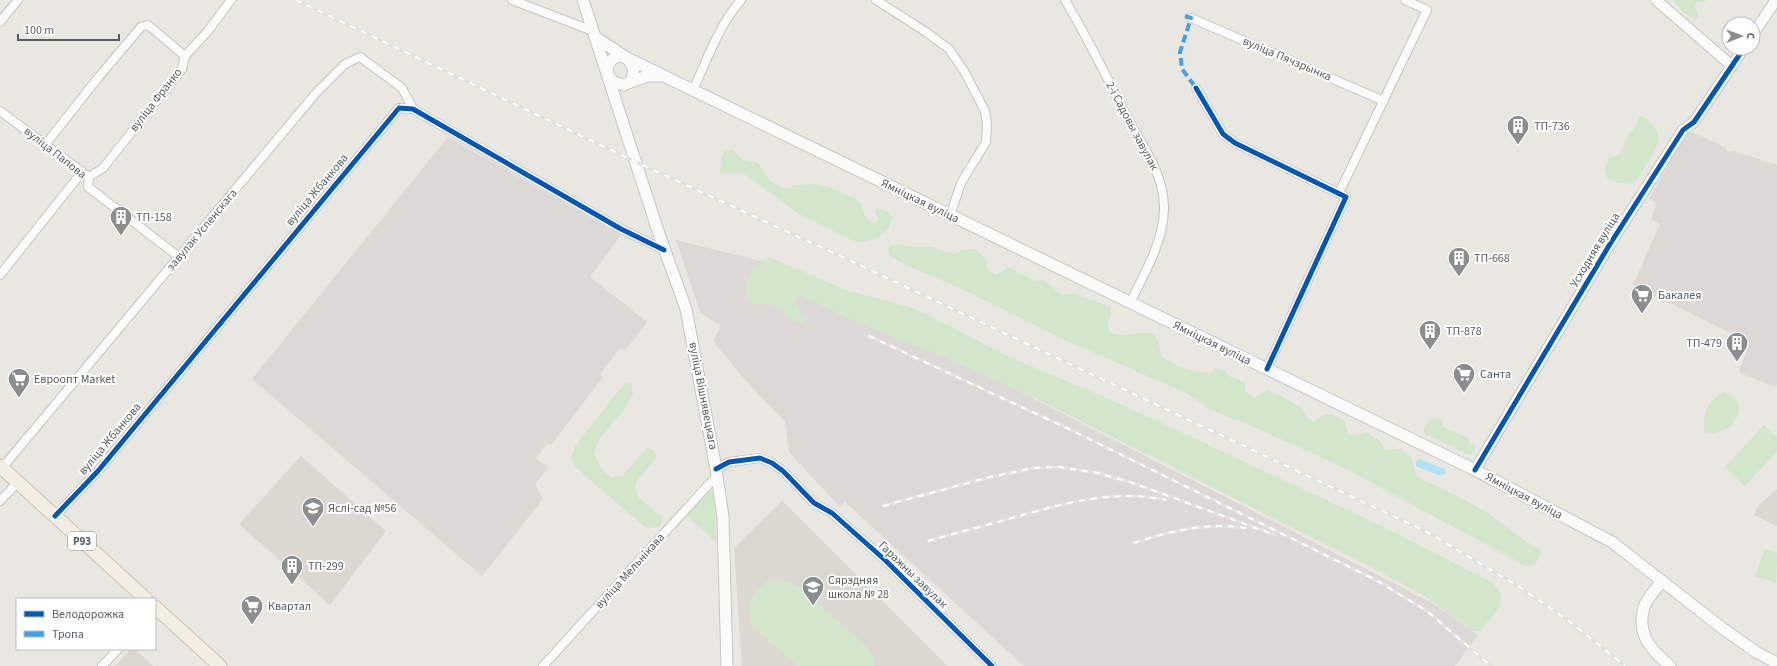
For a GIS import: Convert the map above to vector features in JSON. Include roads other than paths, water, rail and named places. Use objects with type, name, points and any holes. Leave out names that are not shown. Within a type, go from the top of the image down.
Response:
[{"type":"main road","name":"вуліца Вішнявецкага","points":[[583,0],[664,250],[686,309],[717,473],[723,517],[727,666]]},
{"type":"main road","name":"Ямніцкая вуліца","points":[[594,34],[627,58],[669,77],[950,216],[1475,470],[1612,542],[1722,628],[1756,652],[1777,663]]},
{"type":"main road","points":[[618,106],[620,94],[627,83],[633,74],[633,68],[627,58],[619,56],[613,58],[608,65],[607,73],[613,82],[627,83],[650,75],[669,77]]},
{"type":"main road","name":"Р93","points":[[1,467],[145,598]]},
{"type":"main road","points":[[1662,581],[1644,606],[1642,626],[1648,644],[1670,666]]},
{"type":"main road","points":[[156,608],[220,666]]},
{"type":"street","points":[[0,22],[18,0]]},
{"type":"street","name":"вуліца Франко","points":[[0,275],[85,174],[103,168],[182,69],[185,56],[208,31],[230,0]]},
{"type":"street","points":[[512,0],[594,34]]},
{"type":"street","points":[[693,90],[710,52],[732,10],[741,0]]},
{"type":"street","points":[[876,0],[926,32],[948,49],[964,71],[985,110],[987,124],[986,142],[961,183],[950,216]]},
{"type":"street","name":"2-і Садовы завулак","points":[[1065,0],[1154,165],[1161,184],[1164,210],[1159,238],[1130,303]]},
{"type":"street","points":[[1267,369],[1384,101],[1427,10],[1405,0]]},
{"type":"street","points":[[1656,0],[1732,66]]},
{"type":"street","points":[[1761,22],[1776,0]]},
{"type":"street","name":"вуліца Пячэрынка","points":[[1191,18],[1384,101]]},
{"type":"street","points":[[45,146],[97,79],[141,26],[148,25],[185,56]]},
{"type":"street","name":"Усходняя вуліца","points":[[1475,470],[1632,208],[1683,130],[1694,122],[1739,56]]},
{"type":"street","name":"завулак Успенскага","points":[[1,467],[316,93],[346,64],[360,57],[402,88],[413,109]]},
{"type":"street","points":[[1196,88],[1223,134],[1235,143],[1343,195]]},
{"type":"street","name":"вуліца Жбанкова","points":[[55,516],[98,471],[399,108],[413,109]]},
{"type":"street","points":[[413,109],[621,229],[664,250]]},
{"type":"street","name":"вуліца Папова","points":[[0,111],[45,146],[85,174],[88,187],[179,257]]},
{"type":"street","name":"Гаражны завулак","points":[[717,473],[729,462],[760,458],[772,463],[783,471],[814,503],[832,513],[885,560],[992,666]]},
{"type":"street","name":"вуліца Мельнікава","points":[[543,666],[709,484],[717,473]]},
{"type":"street","points":[[0,502],[18,482]]},
{"type":"street","points":[[102,666],[117,650]]},
{"type":"water","points":[[1418,459],[1445,469],[1445,474],[1438,475],[1416,466]]},
{"type":"railway","points":[[296,0],[634,161],[851,261],[1429,533],[1521,588],[1569,621],[1625,666]]},
{"type":"railway","points":[[869,336],[1071,430],[1376,580],[1427,611],[1491,666]]},
{"type":"railway","points":[[883,506],[986,478],[1033,468],[1059,467],[1098,473],[1133,483],[1275,535]]},
{"type":"railway","points":[[928,541],[1053,507],[1090,499],[1128,496],[1166,500]]},
{"type":"railway","points":[[1134,543],[1175,531],[1203,527],[1232,526],[1246,528]]},
{"type":"place","name":"ТП-736","points":[[1518,146]]},
{"type":"place","name":"ТП-158","points":[[121,236]]},
{"type":"place","name":"ТП-668","points":[[1459,278]]},
{"type":"place","name":"Бакалея","points":[[1642,314]]},
{"type":"place","name":"ТП-878","points":[[1430,350]]},
{"type":"place","name":"ТП-479","points":[[1737,362]]},
{"type":"place","name":"Санта","points":[[1464,394]]},
{"type":"place","name":"Евроопт Market","points":[[19,398]]},
{"type":"place","name":"Яслі-сад №56","points":[[313,528]]},
{"type":"place","name":"ТП-299","points":[[292,586]]},
{"type":"place","name":"Сярэдняя школа № 28","points":[[813,606]]},
{"type":"place","name":"Квартал","points":[[252,626]]}]
